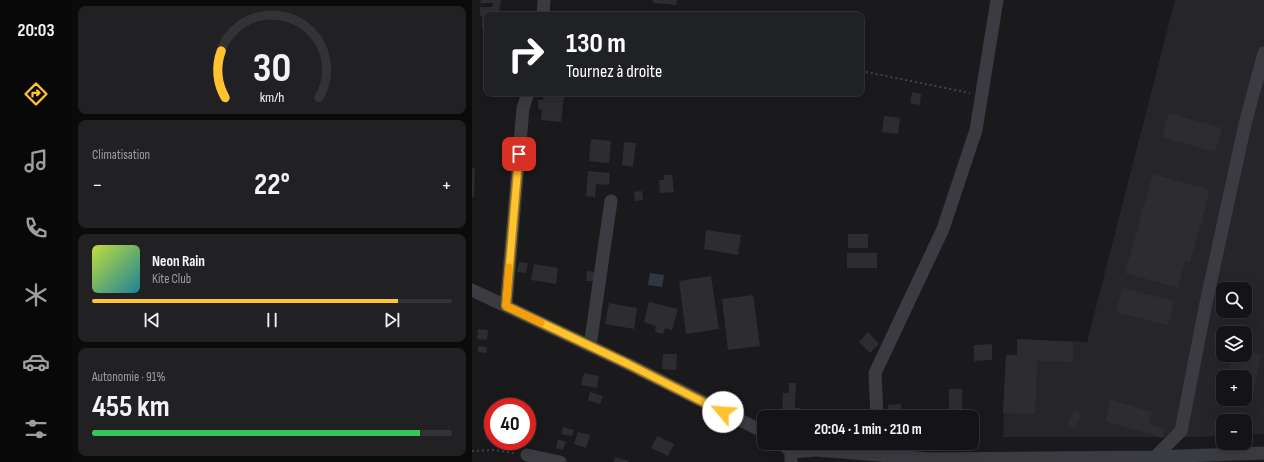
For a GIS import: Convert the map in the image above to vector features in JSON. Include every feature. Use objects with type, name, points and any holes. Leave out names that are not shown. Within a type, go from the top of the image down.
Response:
[{"type":"street","points":[[543,12],[544,0]]},
{"type":"street","points":[[877,410],[875,373],[880,359],[943,229],[976,130],[997,0]]},
{"type":"street","points":[[1156,457],[1181,431],[1244,124],[1264,53]]},
{"type":"street","points":[[506,306],[523,108],[527,96]]},
{"type":"street","points":[[590,346],[611,202]]},
{"type":"street","points":[[472,290],[590,346],[757,429]]},
{"type":"street","points":[[788,452],[816,450]]},
{"type":"street","points":[[883,450],[929,459],[1156,457],[1264,453]]},
{"type":"street","points":[[527,455],[560,462]]},
{"type":"path","points":[[864,72],[981,95]]},
{"type":"path","points":[[472,451],[494,450],[527,455]]},
{"type":"shaded area","points":[[1175,0],[1264,0],[1264,434],[1252,435],[1252,414],[1216,414],[1216,436],[1003,437],[1006,355],[1017,355],[1017,339],[1087,342]]},
{"type":"shaded area","points":[[650,273],[664,275],[662,287],[648,285]]},
{"type":"building","points":[[481,0],[501,0],[499,12],[484,12],[484,30],[482,30],[482,16],[480,16],[480,7],[492,7],[493,3],[480,3]]},
{"type":"building","points":[[653,0],[677,0],[676,5],[653,3]]},
{"type":"building","points":[[912,92],[921,94],[920,105],[910,103]]},
{"type":"building","points":[[544,96],[564,96],[561,122],[541,120],[542,110],[538,109],[538,100],[543,100]]},
{"type":"building","points":[[1169,113],[1222,128],[1215,152],[1162,137]]},
{"type":"building","points":[[884,116],[900,118],[898,134],[882,132]]},
{"type":"building","points":[[591,139],[611,141],[609,163],[589,161]]},
{"type":"building","points":[[624,142],[636,143],[633,167],[622,165]]},
{"type":"building","points":[[472,168],[475,169],[474,197],[472,197]]},
{"type":"building","points":[[588,171],[610,173],[609,185],[596,184],[595,197],[586,196]]},
{"type":"building","points":[[1153,174],[1210,190],[1190,263],[1185,261],[1178,288],[1125,273]]},
{"type":"building","points":[[664,175],[672,175],[674,192],[660,193],[659,180],[664,180]]},
{"type":"building","points":[[642,191],[643,200],[635,201],[634,192]]},
{"type":"building","points":[[706,230],[741,235],[738,255],[704,249]]},
{"type":"building","points":[[848,234],[868,234],[868,248],[848,248]]},
{"type":"building","points":[[847,253],[877,253],[877,268],[847,268]]},
{"type":"building","points":[[519,262],[528,263],[526,273],[517,272]]},
{"type":"building","points":[[534,264],[558,268],[556,284],[531,280]]},
{"type":"building","points":[[587,271],[598,272],[597,281],[586,281]]},
{"type":"building","points":[[711,276],[719,329],[686,334],[679,281]]},
{"type":"building","points":[[1122,288],[1174,301],[1168,325],[1116,312]]},
{"type":"building","points":[[753,295],[760,346],[728,350],[722,299]]},
{"type":"building","points":[[649,302],[678,309],[672,330],[665,328],[663,334],[655,332],[656,326],[644,322]]},
{"type":"building","points":[[609,303],[637,308],[634,329],[605,324]]},
{"type":"building","points":[[478,329],[488,330],[487,340],[477,339]]},
{"type":"building","points":[[868,332],[879,344],[870,353],[859,342]]},
{"type":"building","points":[[1017,339],[1073,342],[1073,362],[1037,361],[1035,414],[1003,413],[1006,355],[1017,355]]},
{"type":"building","points":[[992,344],[992,360],[974,361],[974,345]]},
{"type":"building","points":[[478,346],[487,347],[486,353],[478,352]]},
{"type":"building","points":[[1252,352],[1261,354],[1253,394],[1252,370],[1230,370],[1231,362],[1252,362]]},
{"type":"building","points":[[663,354],[677,354],[676,370],[662,369]]},
{"type":"building","points":[[584,373],[599,376],[597,388],[581,385]]},
{"type":"building","points":[[789,383],[796,383],[795,408],[800,408],[800,410],[782,410],[783,393],[789,393]]},
{"type":"building","points":[[949,389],[962,389],[962,410],[949,410]]},
{"type":"building","points":[[590,392],[603,396],[600,404],[588,400]]},
{"type":"building","points":[[1111,400],[1152,412],[1149,424],[1165,429],[1163,438],[1105,421]]},
{"type":"building","points":[[901,404],[901,410],[888,410],[888,405]]},
{"type":"building","points":[[1074,410],[1081,413],[1076,428],[1068,426]]},
{"type":"building","points":[[563,427],[574,430],[572,436],[561,434]]},
{"type":"building","points":[[578,432],[590,435],[586,448],[574,444]]},
{"type":"building","points":[[657,436],[674,444],[668,456],[651,448]]},
{"type":"building","points":[[558,439],[566,442],[563,450],[556,448]]},
{"type":"building","points":[[615,457],[629,461],[614,462]]},
{"type":"slow traffic","points":[[509,267],[506,306],[541,323]]},
{"type":"route","points":[[519,154],[506,306],[628,364],[723,412]]}]
